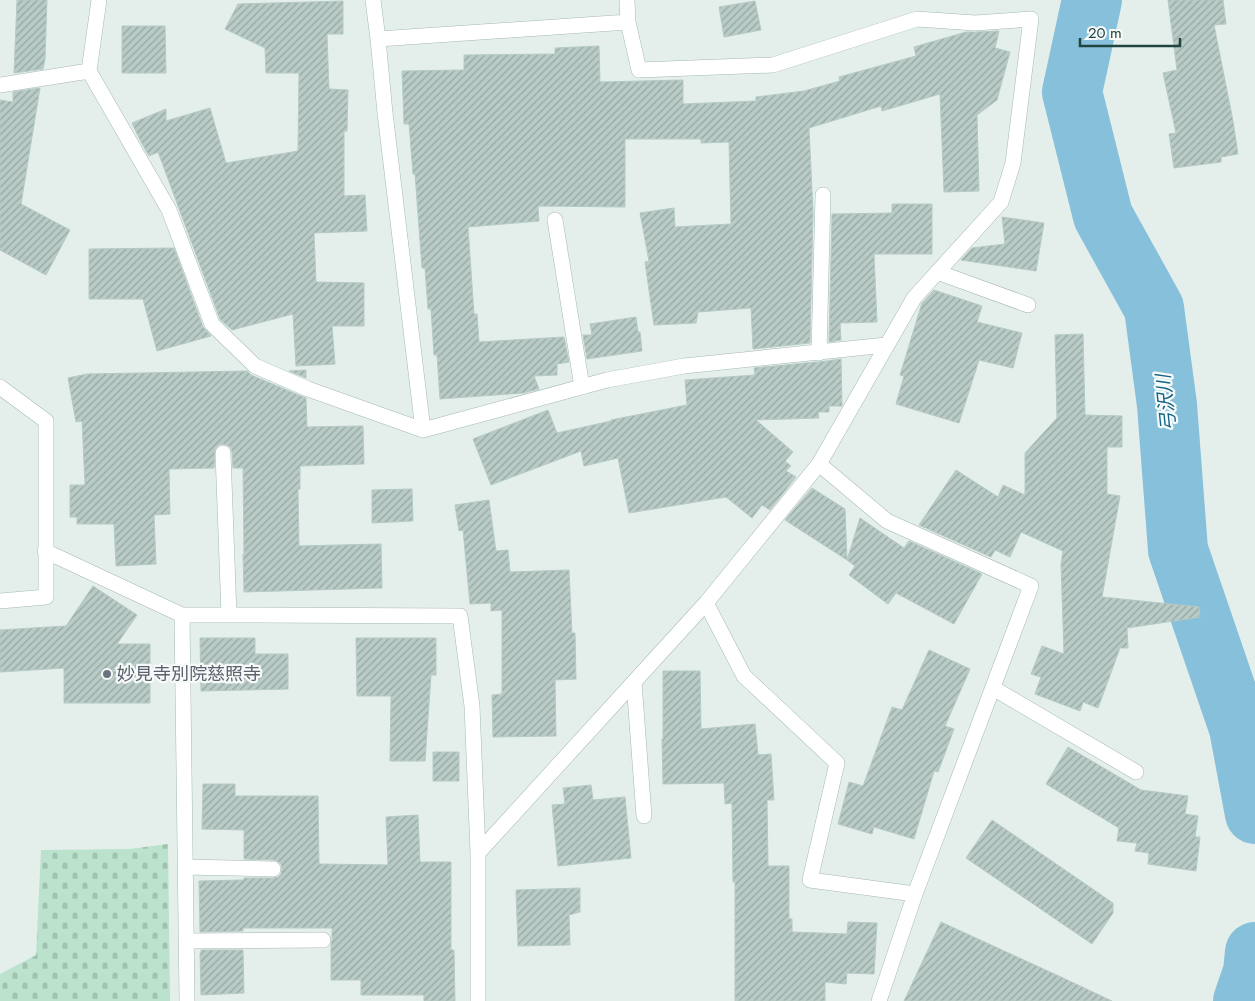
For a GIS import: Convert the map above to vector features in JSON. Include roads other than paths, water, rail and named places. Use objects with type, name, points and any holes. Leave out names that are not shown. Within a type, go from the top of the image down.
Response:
[{"type":"street","points":[[100,0],[89,71],[169,210],[212,324],[255,366],[308,389],[423,430],[607,380],[684,366],[886,345]]},
{"type":"street","points":[[373,0],[423,430]]},
{"type":"street","points":[[478,854],[706,603],[819,464],[914,298],[1001,202],[1013,163],[1031,19],[975,23],[916,19],[773,65],[639,70],[628,22],[627,0]]},
{"type":"street","points":[[378,39],[628,22]]},
{"type":"street","points":[[0,85],[89,71]]},
{"type":"street","points":[[819,353],[823,195]]},
{"type":"street","points":[[555,220],[582,387]]},
{"type":"street","points":[[937,272],[1028,305]]},
{"type":"street","points":[[0,388],[46,421],[46,597],[0,601]]},
{"type":"street","points":[[223,453],[230,615]]},
{"type":"street","points":[[819,464],[886,521],[1031,586],[915,894],[879,1001]]},
{"type":"street","points":[[45,551],[182,616],[460,616],[472,706],[478,854],[478,1001]]},
{"type":"street","points":[[706,603],[744,676],[838,763],[810,880],[915,894]]},
{"type":"street","points":[[182,616],[187,1001]]},
{"type":"street","points":[[634,682],[644,816]]},
{"type":"street","points":[[993,688],[1136,772]]},
{"type":"street","points":[[185,867],[273,869]]},
{"type":"street","points":[[186,942],[324,940]]},
{"type":"waterway","name":"弓沢川","points":[[1092,0],[1072,92],[1103,216],[1154,308],[1167,405],[1178,550],[1239,728],[1255,814]]},
{"type":"waterway","name":"弓沢川","points":[[1243,1001],[1253,972],[1255,952]]},
{"type":"place","name":"妙見寺別院慈照寺","points":[[107,674]]}]
